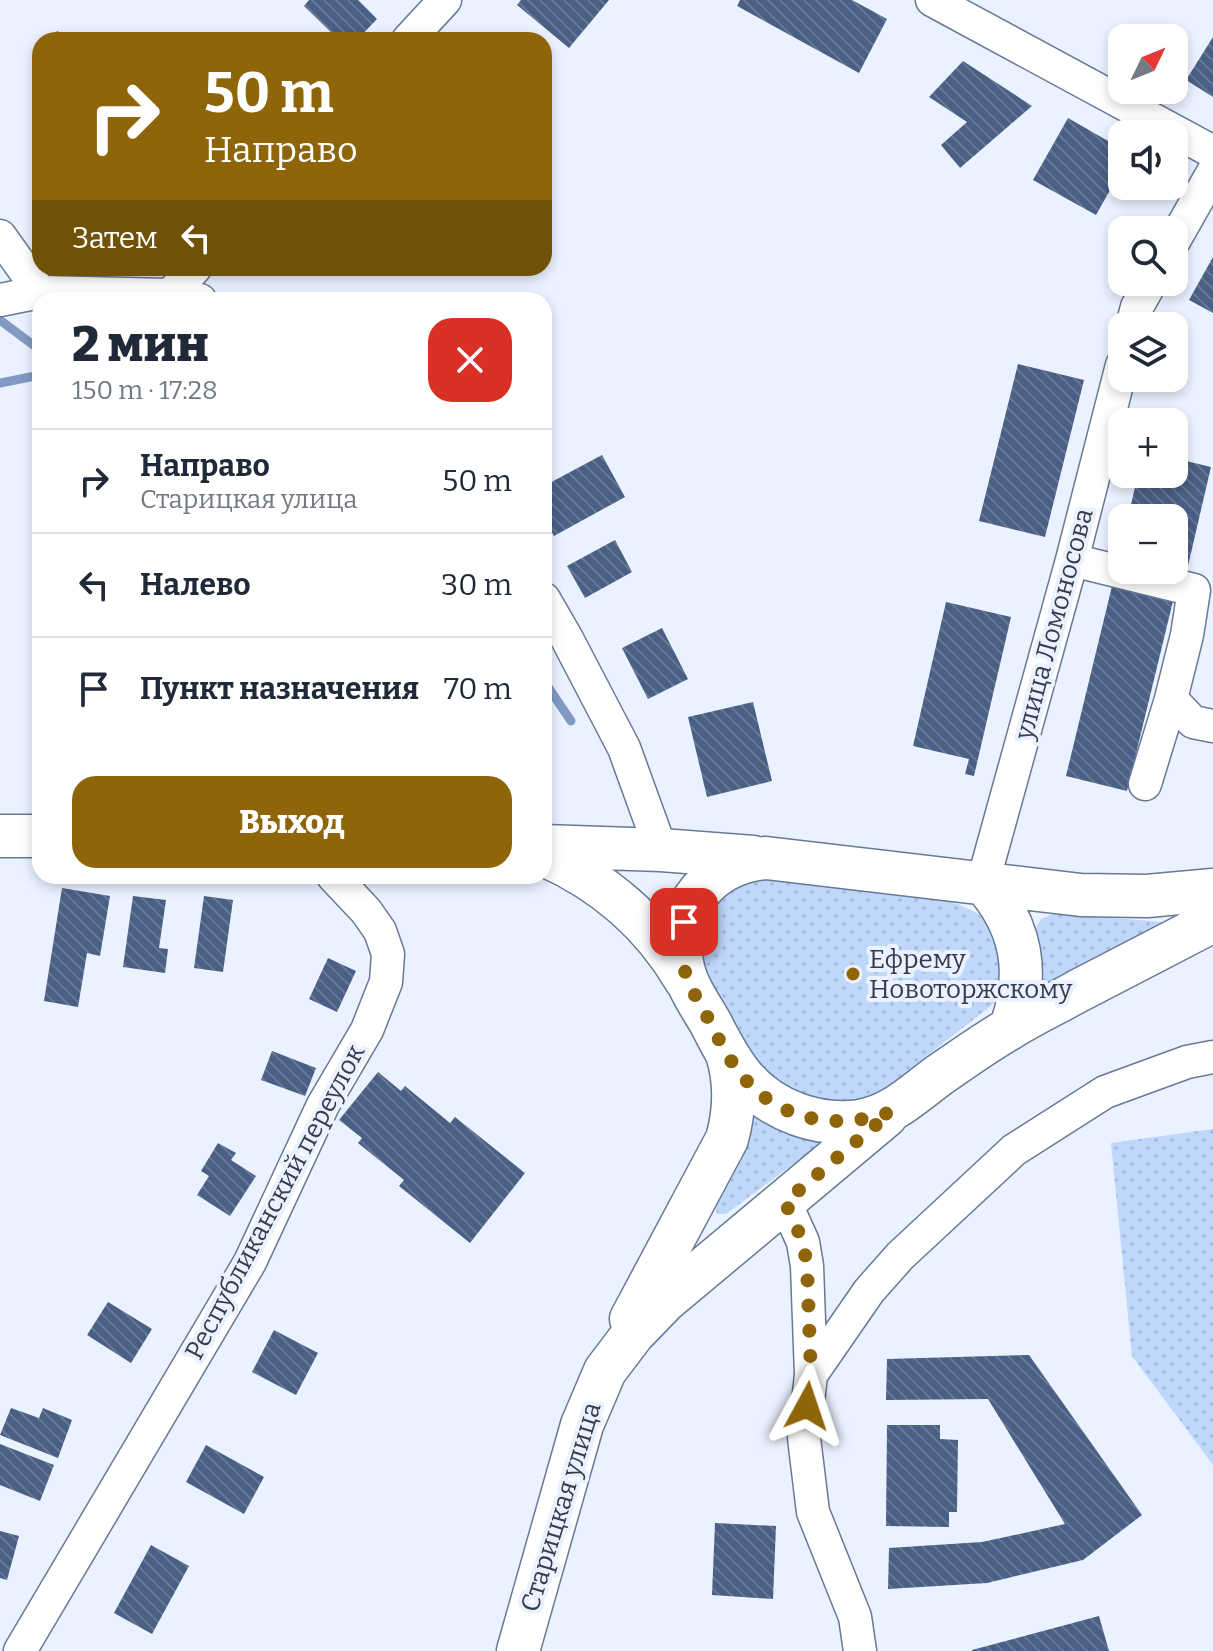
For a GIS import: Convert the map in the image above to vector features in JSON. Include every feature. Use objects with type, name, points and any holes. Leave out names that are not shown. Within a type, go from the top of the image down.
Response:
[{"type":"main road","points":[[0,836],[32,836]]},
{"type":"main road","points":[[552,846],[766,858],[983,882],[1048,893],[1147,896],[1213,890]]},
{"type":"main road","points":[[691,989],[682,963],[681,935],[696,896],[704,885],[726,868],[766,858]]},
{"type":"main road","points":[[552,859],[611,894],[656,937],[691,989],[727,1054],[745,1080],[769,1101],[798,1115],[844,1122],[891,1112]]},
{"type":"main road","points":[[983,882],[1007,914],[1019,951],[1021,989],[1011,1027]]},
{"type":"main road","name":"Старицкая улица","points":[[518,1651],[582,1425],[605,1371],[633,1334],[665,1301],[937,1077],[1011,1027],[1213,921]]},
{"type":"main road","points":[[605,1371],[727,1139],[733,1115],[734,1090],[727,1054]]},
{"type":"street","points":[[415,32],[445,0]]},
{"type":"street","points":[[932,0],[1213,152]]},
{"type":"street","points":[[1188,216],[1213,172]]},
{"type":"street","points":[[0,236],[40,292]]},
{"type":"street","points":[[0,300],[32,294]]},
{"type":"street","name":"улица Ломоносова","points":[[983,882],[1115,392]]},
{"type":"street","points":[[1072,560],[1194,590],[1200,631],[1171,699],[1145,784]]},
{"type":"street","points":[[552,613],[624,748],[661,850]]},
{"type":"street","points":[[1171,699],[1193,722],[1213,726]]},
{"type":"street","name":"Республиканский переулок","points":[[20,1651],[250,1262],[323,1105],[367,1030],[386,982],[388,954],[380,931],[341,884]]},
{"type":"street","points":[[811,1375],[869,1291],[900,1256],[1014,1150],[1105,1092],[1187,1062],[1213,1057]]},
{"type":"street","points":[[785,1202],[803,1242],[807,1266],[811,1375],[804,1438],[813,1512],[855,1617],[860,1651]]},
{"type":"shaded area","points":[[755,878],[921,895],[958,904],[977,913],[1002,943],[1000,993],[991,1006],[867,1102],[808,1104],[766,1072],[704,981],[697,924],[706,905]]},
{"type":"shaded area","points":[[1055,913],[1162,922],[1164,927],[1043,991],[1034,987],[1034,931],[1041,919]]},
{"type":"shaded area","points":[[755,1109],[820,1144],[726,1214],[717,1214],[714,1203],[744,1144]]},
{"type":"shaded area","points":[[1213,1129],[1213,1465],[1132,1356],[1111,1143]]},
{"type":"building","points":[[309,0],[358,0],[377,19],[365,32],[331,32],[304,6]]},
{"type":"building","points":[[521,0],[609,0],[569,48],[517,5]]},
{"type":"building","points":[[740,0],[852,0],[887,19],[859,73],[737,6]]},
{"type":"building","points":[[1213,37],[1213,97],[1188,81]]},
{"type":"building","points":[[963,61],[1032,106],[960,168],[941,145],[967,122],[929,97]]},
{"type":"building","points":[[1068,118],[1108,141],[1108,194],[1096,215],[1033,180]]},
{"type":"building","points":[[1213,257],[1213,313],[1189,300]]},
{"type":"building","points":[[1018,364],[1084,380],[1045,537],[979,521]]},
{"type":"building","points":[[602,455],[625,497],[554,536],[552,482]]},
{"type":"building","points":[[1188,461],[1211,467],[1188,566],[1188,504],[1131,504],[1135,488],[1188,488]]},
{"type":"building","points":[[615,540],[632,572],[585,598],[567,566]]},
{"type":"building","points":[[1112,586],[1173,601],[1127,791],[1066,776]]},
{"type":"building","points":[[946,602],[1011,617],[974,776],[965,774],[969,759],[913,746]]},
{"type":"building","points":[[662,628],[688,679],[648,699],[622,648]]},
{"type":"building","points":[[753,702],[772,781],[707,797],[688,717]]},
{"type":"building","points":[[62,888],[110,896],[100,956],[87,953],[78,1007],[44,1001]]},
{"type":"building","points":[[133,896],[166,900],[159,948],[168,949],[165,973],[123,967]]},
{"type":"building","points":[[204,896],[233,900],[223,972],[194,968]]},
{"type":"building","points":[[328,958],[356,971],[337,1012],[309,999]]},
{"type":"building","points":[[272,1051],[316,1068],[305,1096],[261,1080]]},
{"type":"building","points":[[378,1072],[401,1091],[405,1086],[450,1123],[455,1117],[525,1173],[470,1243],[399,1186],[404,1180],[358,1143],[362,1138],[339,1120]]},
{"type":"building","points":[[218,1143],[236,1153],[231,1160],[256,1176],[230,1216],[197,1195],[209,1176],[201,1171]]},
{"type":"building","points":[[108,1302],[152,1329],[131,1363],[87,1335]]},
{"type":"building","points":[[274,1330],[318,1353],[296,1395],[252,1372]]},
{"type":"building","points":[[1029,1355],[1142,1515],[1083,1560],[987,1583],[888,1589],[889,1548],[982,1542],[1065,1524],[988,1399],[886,1400],[887,1359]]},
{"type":"building","points":[[11,1408],[39,1418],[43,1408],[72,1420],[58,1458],[0,1435]]},
{"type":"building","points":[[887,1425],[940,1425],[940,1439],[958,1440],[957,1512],[949,1512],[949,1527],[886,1526]]},
{"type":"building","points":[[0,1444],[54,1465],[40,1501],[0,1485]]},
{"type":"building","points":[[206,1445],[264,1477],[244,1514],[186,1482]]},
{"type":"building","points":[[715,1523],[776,1526],[773,1599],[712,1595]]},
{"type":"building","points":[[0,1531],[19,1536],[7,1580],[0,1578]]},
{"type":"building","points":[[151,1545],[189,1566],[152,1634],[114,1613]]},
{"type":"building","points":[[1099,1616],[1109,1651],[972,1651],[972,1650]]},
{"type":"waterway","points":[[0,320],[32,344]]},
{"type":"waterway","points":[[0,383],[32,377]]},
{"type":"waterway","points":[[552,693],[571,721]]},
{"type":"place","name":"Ефрему Новоторжскому","points":[[853,974]]},
{"type":"route","points":[[684,922],[680,949],[686,977],[727,1054],[745,1080],[769,1101],[813,1119],[844,1122],[891,1112],[785,1202],[803,1242],[807,1266],[811,1375],[807,1406]]}]
